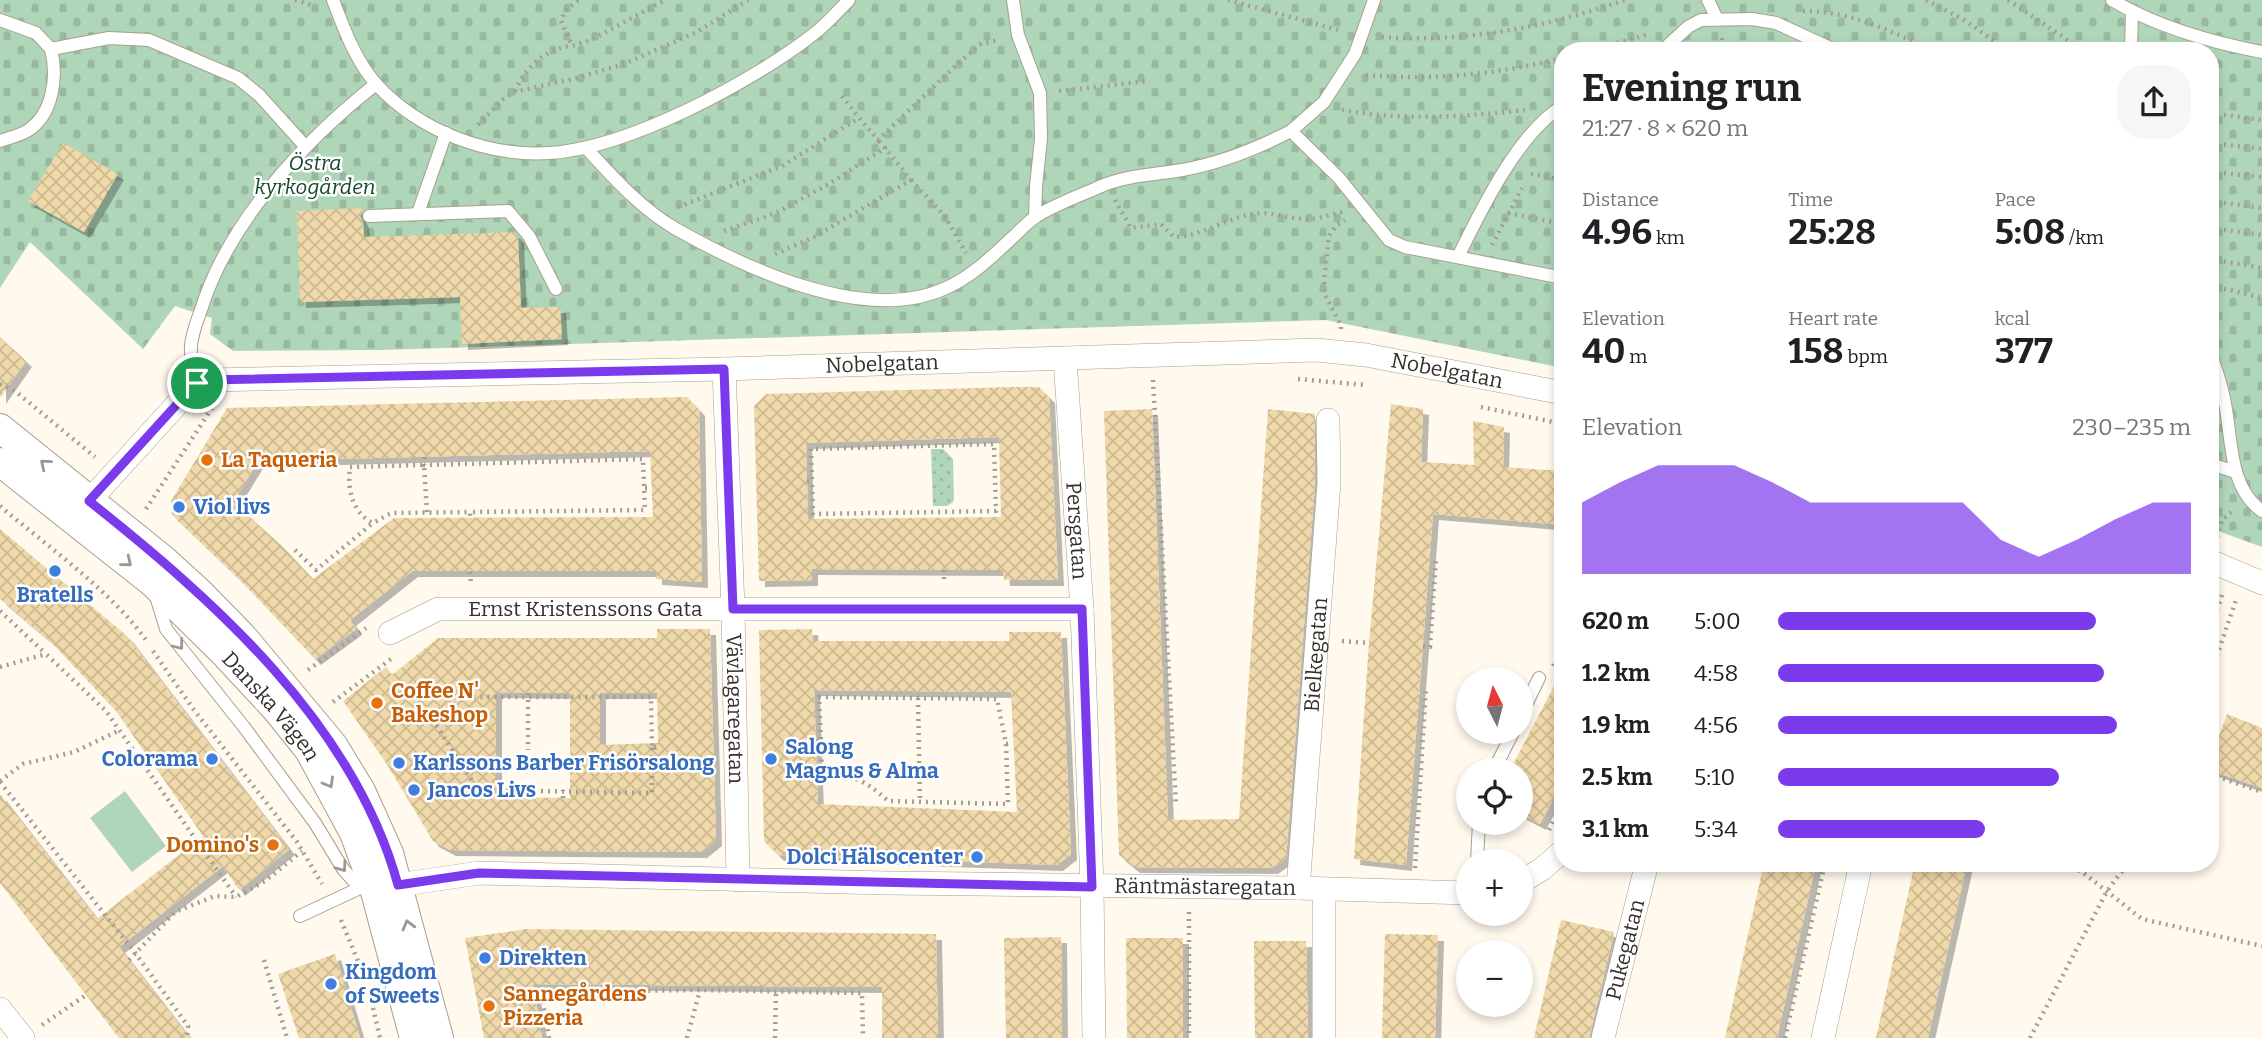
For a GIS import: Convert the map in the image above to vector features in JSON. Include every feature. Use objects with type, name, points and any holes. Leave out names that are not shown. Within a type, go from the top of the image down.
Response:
[{"type":"street","name":"Nobelgatan","points":[[197,383],[225,379],[724,369],[1316,350],[1366,355],[1554,391]]},
{"type":"street","name":"Persgatan","points":[[1065,359],[1082,609],[1092,887],[1094,1038]]},
{"type":"street","name":"Vävlagaregatan","points":[[724,369],[733,609],[738,880]]},
{"type":"street","points":[[82,510],[197,383]]},
{"type":"street","name":"Bielkegatan","points":[[1298,888],[1329,483],[1328,420]]},
{"type":"street","name":"Danska Vägen","points":[[0,428],[224,653],[276,709],[309,750],[354,833],[439,1038]]},
{"type":"street","name":"Danska Vägen","points":[[0,461],[165,561],[243,637],[295,696],[333,745],[361,791],[389,853],[377,887],[414,1038]]},
{"type":"street","points":[[2219,565],[2262,583]]},
{"type":"street","name":"Ernst Kristenssons Gata","points":[[390,633],[438,609],[1082,609]]},
{"type":"street","points":[[1533,875],[1554,859]]},
{"type":"street","name":"Pukegatan","points":[[1603,1038],[1645,872]]},
{"type":"street","points":[[1823,1038],[1859,872]]},
{"type":"street","name":"Räntmästaregatan","points":[[377,887],[479,873],[1456,893]]},
{"type":"street","points":[[1324,889],[1324,1038]]},
{"type":"street","points":[[0,1009],[29,1034]]},
{"type":"lane","points":[[333,0],[355,53],[376,84],[411,115],[463,141],[501,150],[549,154],[586,148],[637,131],[691,108],[778,60],[817,32],[849,0]]},
{"type":"lane","points":[[1013,0],[1018,35],[1040,93],[1041,139],[1035,217]]},
{"type":"lane","points":[[586,148],[633,196],[675,228],[748,264],[801,285],[871,300],[918,299],[948,287],[977,268],[1035,217],[1107,184],[1141,175],[1220,162],[1260,147],[1291,131],[1320,106],[1355,54],[1374,0]]},
{"type":"lane","points":[[1708,0],[1717,19]]},
{"type":"lane","points":[[2112,0],[2213,42]]},
{"type":"lane","points":[[2129,6],[2131,42]]},
{"type":"lane","points":[[1672,42],[1701,19],[1752,19],[1776,23],[1817,42]]},
{"type":"lane","points":[[0,20],[36,33],[51,49],[54,75],[49,103],[39,120],[27,131],[0,141]]},
{"type":"lane","points":[[51,49],[109,38],[149,40],[238,78],[259,95],[305,146]]},
{"type":"lane","points":[[2219,43],[2262,52]]},
{"type":"lane","points":[[197,383],[191,359],[194,332],[220,260],[236,234],[305,146],[376,84]]},
{"type":"lane","points":[[1458,257],[1504,172],[1520,149],[1554,112]]},
{"type":"lane","points":[[1291,131],[1339,178],[1389,240],[1405,247],[1554,276]]},
{"type":"lane","points":[[418,214],[446,133]]},
{"type":"lane","points":[[369,216],[508,211],[529,236],[556,289]]},
{"type":"lane","points":[[2219,380],[2224,395],[2236,472],[2248,499],[2262,511]]},
{"type":"lane","points":[[2219,467],[2236,472]]},
{"type":"lane","points":[[153,583],[166,629],[244,727],[315,823],[342,869],[377,887]]},
{"type":"lane","points":[[1533,690],[1539,678]]},
{"type":"lane","points":[[300,916],[377,887]]},
{"type":"path","points":[[572,46],[561,21],[565,11],[578,0]]},
{"type":"path","points":[[514,92],[524,74],[545,54],[593,39],[665,0]]},
{"type":"path","points":[[463,141],[502,100],[514,92],[624,64],[697,32],[748,0]]},
{"type":"path","points":[[1228,0],[1362,35],[1408,39],[1490,35],[1557,21],[1625,0]]},
{"type":"path","points":[[1926,0],[1966,21],[1995,42]]},
{"type":"path","points":[[2008,0],[2071,42]]},
{"type":"path","points":[[1801,11],[1849,18],[1882,27],[1913,42]]},
{"type":"path","points":[[1621,42],[1688,27]]},
{"type":"path","points":[[878,140],[981,44],[1018,35]]},
{"type":"path","points":[[1342,73],[1427,78],[1480,74],[1554,60]]},
{"type":"path","points":[[1040,93],[1149,80]]},
{"type":"path","points":[[842,96],[911,180],[944,215],[977,268]]},
{"type":"path","points":[[1320,106],[1377,116],[1422,118],[1465,117],[1531,109],[1551,114]]},
{"type":"path","points":[[2219,114],[2262,120]]},
{"type":"path","points":[[657,214],[782,166],[859,118]]},
{"type":"path","points":[[2219,144],[2262,149]]},
{"type":"path","points":[[700,240],[774,214],[829,184],[885,148]]},
{"type":"path","points":[[1486,262],[1508,213],[1537,163]]},
{"type":"path","points":[[2219,173],[2262,177]]},
{"type":"path","points":[[1531,174],[1554,178]]},
{"type":"path","points":[[748,264],[814,237],[911,180]]},
{"type":"path","points":[[1107,184],[1131,228],[1161,225],[1174,237],[1205,231],[1252,214],[1269,213],[1311,219],[1364,209]]},
{"type":"path","points":[[2219,202],[2262,208]]},
{"type":"path","points":[[1341,329],[1325,295],[1327,241],[1336,226],[1364,209]]},
{"type":"path","points":[[1508,213],[1554,222]]},
{"type":"path","points":[[2219,229],[2262,235]]},
{"type":"path","points":[[2219,261],[2262,268]]},
{"type":"path","points":[[2219,289],[2262,298]]},
{"type":"path","points":[[1285,378],[1375,385]]},
{"type":"path","points":[[1140,380],[1166,379]]},
{"type":"path","points":[[1152,380],[1176,806]]},
{"type":"path","points":[[146,509],[216,401]]},
{"type":"path","points":[[1473,405],[1554,422]]},
{"type":"path","points":[[942,443],[994,444],[996,511],[944,515],[813,514],[809,481],[811,449],[942,443]]},
{"type":"path","points":[[424,457],[427,512]]},
{"type":"path","points":[[295,550],[316,570],[373,523],[391,513],[470,515],[645,510],[643,459],[350,467],[354,505],[364,519],[373,523]]},
{"type":"path","points":[[645,488],[652,488]]},
{"type":"path","points":[[2219,530],[2222,520],[2248,499]]},
{"type":"path","points":[[0,506],[92,584],[138,629],[194,710],[302,851],[332,902],[368,985]]},
{"type":"path","points":[[2219,540],[2227,543]]},
{"type":"path","points":[[1423,646],[1430,647],[1436,558]]},
{"type":"path","points":[[2219,605],[2223,594]]},
{"type":"path","points":[[2219,650],[2236,600]]},
{"type":"path","points":[[0,611],[106,711],[236,897]]},
{"type":"path","points":[[305,672],[378,619],[390,633],[402,651],[330,704]]},
{"type":"path","points":[[1333,640],[1369,643]]},
{"type":"path","points":[[0,667],[46,654]]},
{"type":"path","points":[[1415,869],[1426,687]]},
{"type":"path","points":[[952,691],[952,698]]},
{"type":"path","points":[[527,694],[528,750]]},
{"type":"path","points":[[527,694],[651,696],[655,748],[652,793],[478,790],[433,720],[465,696],[527,694]]},
{"type":"path","points":[[818,698],[952,698],[997,699],[1006,744],[1008,804],[888,804],[869,784],[849,775],[822,774],[818,741],[818,698]]},
{"type":"path","points":[[918,698],[920,802]]},
{"type":"path","points":[[120,730],[74,752],[23,764],[0,781],[136,954],[188,1026],[187,1038]]},
{"type":"path","points":[[1006,744],[1013,744]]},
{"type":"path","points":[[2219,777],[2262,792]]},
{"type":"path","points":[[563,790],[563,798]]},
{"type":"path","points":[[129,960],[175,912],[215,895],[236,897],[265,881],[302,851]]},
{"type":"path","points":[[1403,868],[1423,868]]},
{"type":"path","points":[[1785,1038],[1823,872]]},
{"type":"path","points":[[2082,872],[2142,919],[2262,946]]},
{"type":"path","points":[[2030,1038],[2107,891],[2121,872]]},
{"type":"path","points":[[1189,887],[1189,1038]]},
{"type":"path","points":[[264,960],[287,1038]]},
{"type":"path","points":[[687,1038],[700,990]]},
{"type":"path","points":[[549,1038],[541,992],[700,990],[863,993],[863,1038]]},
{"type":"path","points":[[775,1038],[776,991]]},
{"type":"path","points":[[29,1034],[86,995]]},
{"type":"path","points":[[371,998],[380,1038]]},
{"type":"green space","name":"Östra kyrkogården","points":[[0,0],[2262,0],[2262,547],[2219,531],[2219,42],[1554,42],[1554,366],[1326,320],[380,350],[233,351],[210,334],[212,318],[175,306],[143,349],[30,242],[0,288]]},
{"type":"green space","points":[[931,449],[943,449],[953,459],[954,498],[947,506],[933,506]]},
{"type":"green space","points":[[125,791],[166,846],[132,872],[90,818]]},
{"type":"building","points":[[63,143],[118,174],[84,232],[28,201]]},
{"type":"building","points":[[363,208],[360,216],[364,237],[514,232],[518,237],[521,308],[560,307],[562,339],[462,344],[460,297],[300,302],[297,211]]},
{"type":"building","points":[[0,337],[26,361],[0,398]]},
{"type":"building","points":[[1039,387],[1049,397],[1058,580],[1004,580],[1003,570],[812,569],[812,580],[759,581],[754,406],[766,394]],"holes":[[[999,437],[1001,517],[808,519],[806,443]]]},
{"type":"building","points":[[687,397],[699,410],[702,582],[656,579],[656,571],[412,571],[350,620],[356,629],[315,659],[242,582],[172,515],[171,501],[227,408]],"holes":[[[650,451],[653,517],[394,518],[313,579],[281,545],[233,502],[258,461]]]},
{"type":"building","points":[[1391,404],[1423,409],[1421,462],[1474,465],[1473,421],[1504,427],[1503,467],[1554,470],[1554,524],[1433,514],[1406,865],[1354,859],[1369,643]]},
{"type":"building","points":[[1152,409],[1168,820],[1239,819],[1268,409],[1315,414],[1315,483],[1286,858],[1272,868],[1134,867],[1119,855],[1104,411]]},
{"type":"building","points":[[0,529],[127,636],[289,849],[239,890],[223,866],[119,947],[190,1038],[119,1038],[0,883],[0,794],[97,919],[203,836],[116,711],[51,642],[0,599]]},
{"type":"building","points":[[657,629],[710,629],[716,840],[701,852],[450,850],[433,841],[388,766],[343,701],[386,667],[392,675],[438,638],[657,638]],"holes":[[[496,692],[570,693],[570,798],[496,797]],[[600,693],[657,693],[658,743],[600,745]]]},
{"type":"building","points":[[812,629],[813,641],[1009,641],[1009,632],[1061,632],[1071,854],[1057,865],[778,855],[764,841],[759,630]],"holes":[[[814,690],[1011,692],[1017,812],[818,804]]]},
{"type":"building","points":[[1554,686],[1554,797],[1540,824],[1533,820],[1533,758],[1516,758],[1524,744],[1533,744],[1533,726]]},
{"type":"building","points":[[2227,714],[2262,728],[2262,788],[2219,773],[2219,736]]},
{"type":"building","points":[[1762,872],[1814,872],[1777,1038],[1725,1038]]},
{"type":"building","points":[[1913,872],[1965,872],[1928,1038],[1876,1038]]},
{"type":"building","points":[[1561,920],[1614,932],[1589,1038],[1534,1038]]},
{"type":"building","points":[[527,929],[936,934],[938,1038],[882,1038],[882,987],[533,984],[542,1038],[484,1038],[465,938]]},
{"type":"building","points":[[1385,934],[1438,935],[1435,1038],[1382,1038]]},
{"type":"building","points":[[1061,937],[1062,1038],[1006,1038],[1004,938]]},
{"type":"building","points":[[1126,938],[1183,938],[1183,1038],[1127,1038]]},
{"type":"building","points":[[1254,941],[1306,941],[1308,1038],[1255,1038]]},
{"type":"building","points":[[335,954],[360,1038],[299,1038],[278,974]]},
{"type":"place","name":"La Taqueria","points":[[207,460]]},
{"type":"place","name":"Viol livs","points":[[179,507]]},
{"type":"place","name":"Bratells","points":[[55,571]]},
{"type":"place","name":"Coffee N' Bakeshop","points":[[377,703]]},
{"type":"place","name":"Colorama","points":[[212,759]]},
{"type":"place","name":"Salong Magnus & Alma","points":[[771,759]]},
{"type":"place","name":"Karlssons Barber Frisörsalong","points":[[399,763]]},
{"type":"place","name":"Jancos Livs","points":[[414,790]]},
{"type":"place","name":"Domino's","points":[[273,845]]},
{"type":"place","name":"Dolci Hälsocenter","points":[[977,857]]},
{"type":"place","name":"Direkten","points":[[485,958]]},
{"type":"place","name":"Kingdom of Sweets","points":[[331,984]]},
{"type":"place","name":"Sannegårdens Pizzeria","points":[[489,1006]]},
{"type":"route","points":[[724,369],[733,609],[1082,609],[1092,887],[479,873],[398,885],[389,853],[361,791],[333,745],[295,696],[199,592],[165,561],[89,501],[197,383],[225,379],[724,369]]}]
